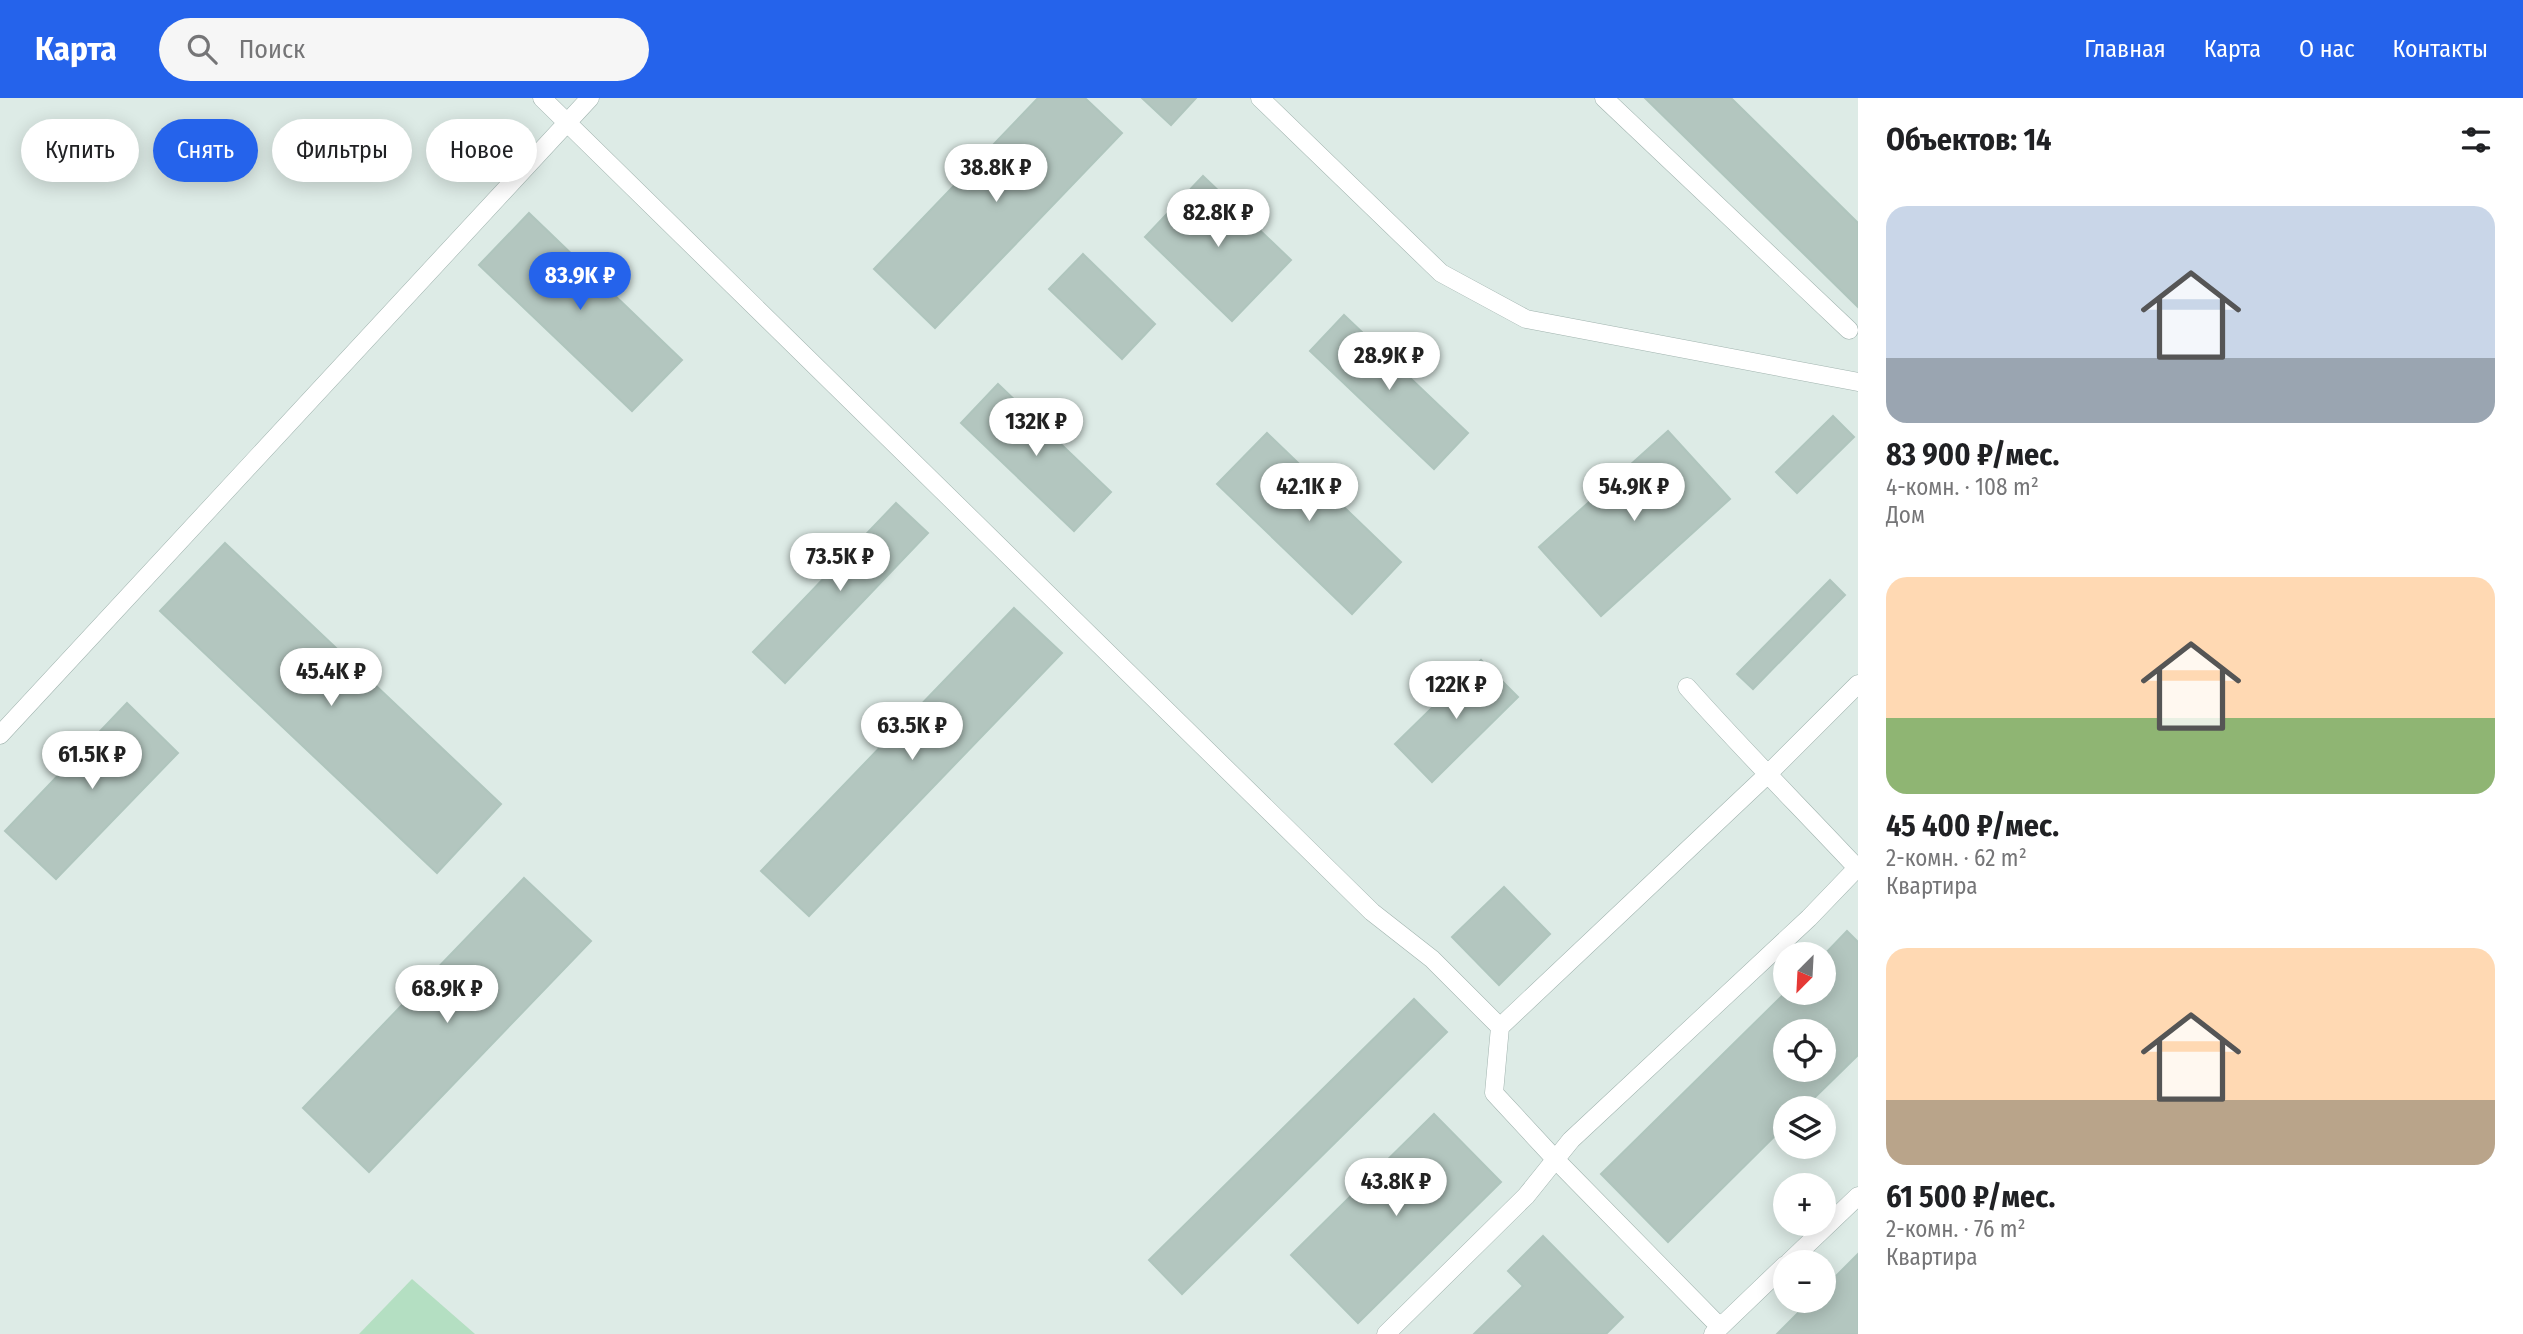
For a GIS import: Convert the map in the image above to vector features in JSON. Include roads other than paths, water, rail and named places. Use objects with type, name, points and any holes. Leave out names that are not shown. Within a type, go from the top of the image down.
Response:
[{"type":"lane","points":[[542,98],[1372,912],[1432,959],[1500,1027]]},
{"type":"lane","points":[[0,735],[590,98]]},
{"type":"lane","points":[[1260,98],[1441,272],[1526,319],[1858,382]]},
{"type":"lane","points":[[1604,98],[1849,330]]},
{"type":"lane","points":[[1773,1277],[1717,1331],[1494,1093],[1500,1027],[1768,774],[1858,684]]},
{"type":"lane","points":[[1386,1334],[1526,1196],[1571,1140],[1809,918],[1858,868],[1687,687]]},
{"type":"lane","points":[[1802,1250],[1858,1196]]}]
